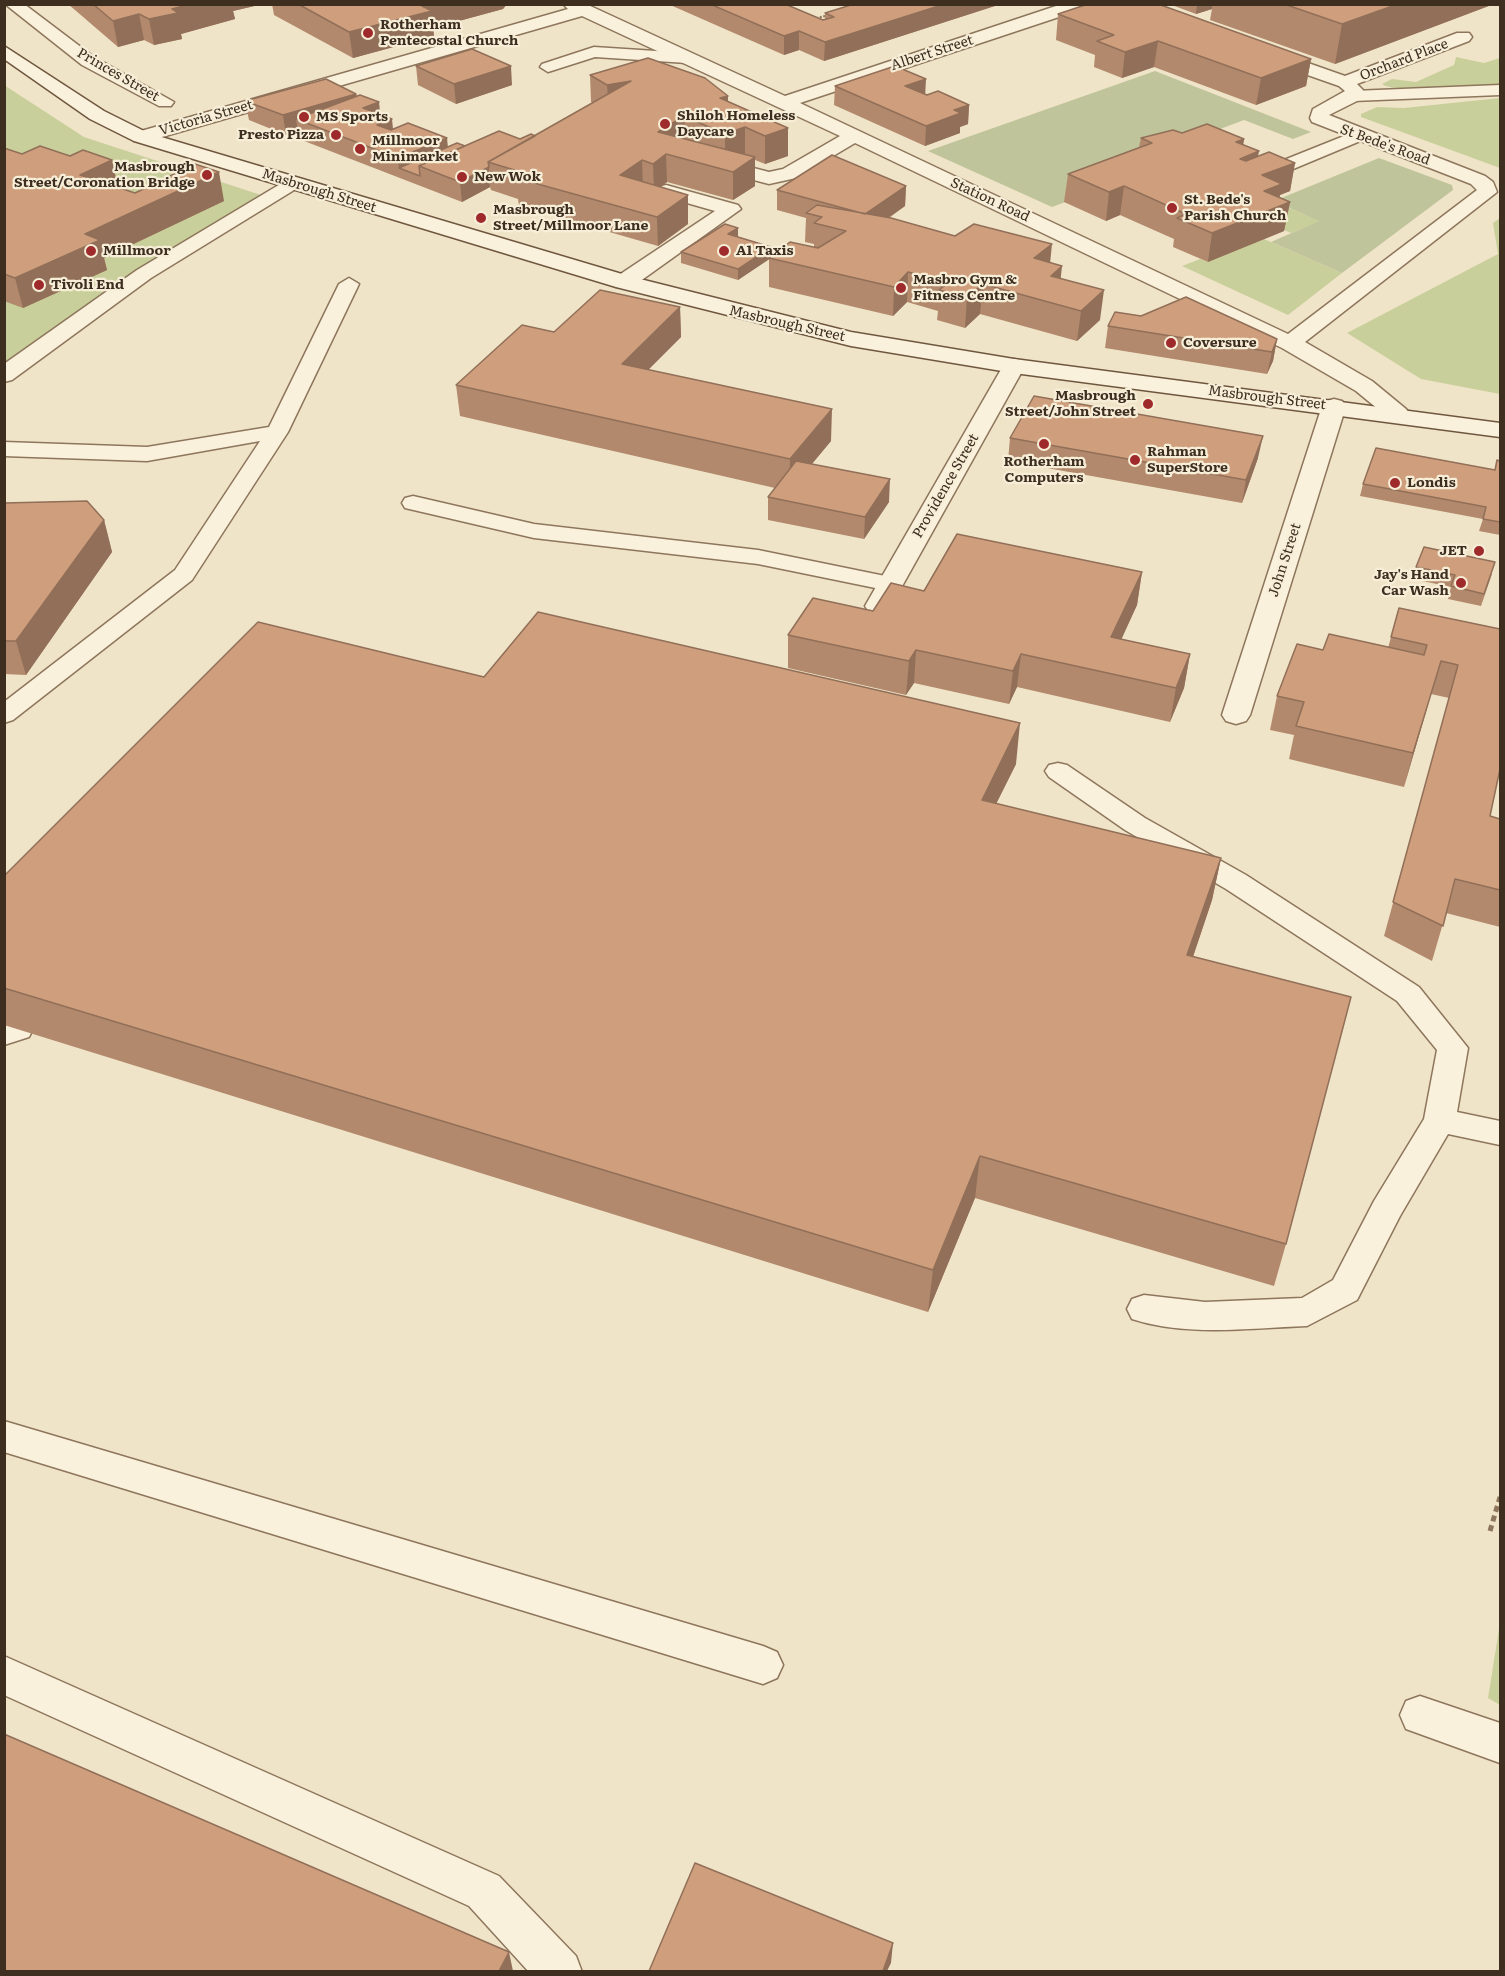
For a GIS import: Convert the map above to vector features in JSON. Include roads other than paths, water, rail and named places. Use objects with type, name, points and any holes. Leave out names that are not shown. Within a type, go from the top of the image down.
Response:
[{"type":"street","name":"Princes Street","points":[[13,4],[88,61],[165,102]]},
{"type":"street","name":"Albert Street","points":[[784,102],[1080,4]]},
{"type":"street","name":"Station Road","points":[[577,7],[784,102],[1290,343],[1364,386],[1398,414]]},
{"type":"street","name":"Victoria Street","points":[[141,137],[577,7]]},
{"type":"street","name":"Orchard Place","points":[[1349,89],[1463,37]]},
{"type":"street","points":[[1247,47],[1349,89]]},
{"type":"street","name":"Masbrough Street","points":[[4,51],[97,115],[141,137],[624,282],[749,316],[851,339],[1014,366],[1398,414],[1500,430]]},
{"type":"street","name":"St Bede's Road","points":[[1290,343],[1487,192],[1486,186],[1478,180],[1318,118],[1320,113],[1349,89]]},
{"type":"street","points":[[715,164],[769,178],[789,174],[854,136]]},
{"type":"street","points":[[4,375],[144,274],[292,183]]},
{"type":"street","points":[[624,282],[731,209],[666,191]]},
{"type":"street","name":"Providence Street","points":[[878,606],[1014,366]]},
{"type":"street","name":"John Street","points":[[1236,714],[1334,406]]},
{"type":"lane","points":[[548,67],[594,52],[687,58]]},
{"type":"lane","points":[[1349,89],[1500,90]]},
{"type":"lane","points":[[1280,168],[1359,135]]},
{"type":"lane","points":[[4,715],[184,575],[277,432],[349,284]]},
{"type":"lane","points":[[4,449],[147,454],[277,432]]},
{"type":"lane","points":[[413,503],[534,531],[758,557],[890,584]]},
{"type":"lane","points":[[1058,771],[1135,824],[1236,882],[1408,994],[1453,1048],[1440,1120],[1386,1210],[1345,1290],[1307,1312],[1205,1316],[1144,1309]]},
{"type":"lane","points":[[1440,1120],[1500,1134]]},
{"type":"lane","points":[[4,1436],[763,1665]]},
{"type":"lane","points":[[4,1675],[484,1891],[560,1971]]},
{"type":"lane","points":[[1420,1715],[1500,1743]]},
{"type":"place","name":"Rotherham Pentecostal Church","points":[[368,33]]},
{"type":"place","name":"MS Sports","points":[[304,117]]},
{"type":"place","name":"Shiloh Homeless Daycare","points":[[665,124]]},
{"type":"place","name":"Presto Pizza","points":[[336,135]]},
{"type":"place","name":"Millmoor Minimarket","points":[[360,149]]},
{"type":"place","name":"Masbrough Street/Coronation Bridge","points":[[207,175]]},
{"type":"place","name":"New Wok","points":[[462,177]]},
{"type":"place","name":"St. Bede's Parish Church","points":[[1172,208]]},
{"type":"place","name":"Masbrough Street/Millmoor Lane","points":[[481,218]]},
{"type":"place","name":"Millmoor","points":[[91,251]]},
{"type":"place","name":"A1 Taxis","points":[[724,251]]},
{"type":"place","name":"Tivoli End","points":[[39,285]]},
{"type":"place","name":"Masbro Gym & Fitness Centre","points":[[901,288]]},
{"type":"place","name":"Coversure","points":[[1171,343]]},
{"type":"place","name":"Masbrough Street/John Street","points":[[1148,404]]},
{"type":"place","name":"Rotherham Computers","points":[[1044,444]]},
{"type":"place","name":"Rahman SuperStore","points":[[1135,460]]},
{"type":"place","name":"Londis","points":[[1395,483]]},
{"type":"place","name":"JET","points":[[1479,551]]},
{"type":"place","name":"Jay's Hand Car Wash","points":[[1461,583]]}]
